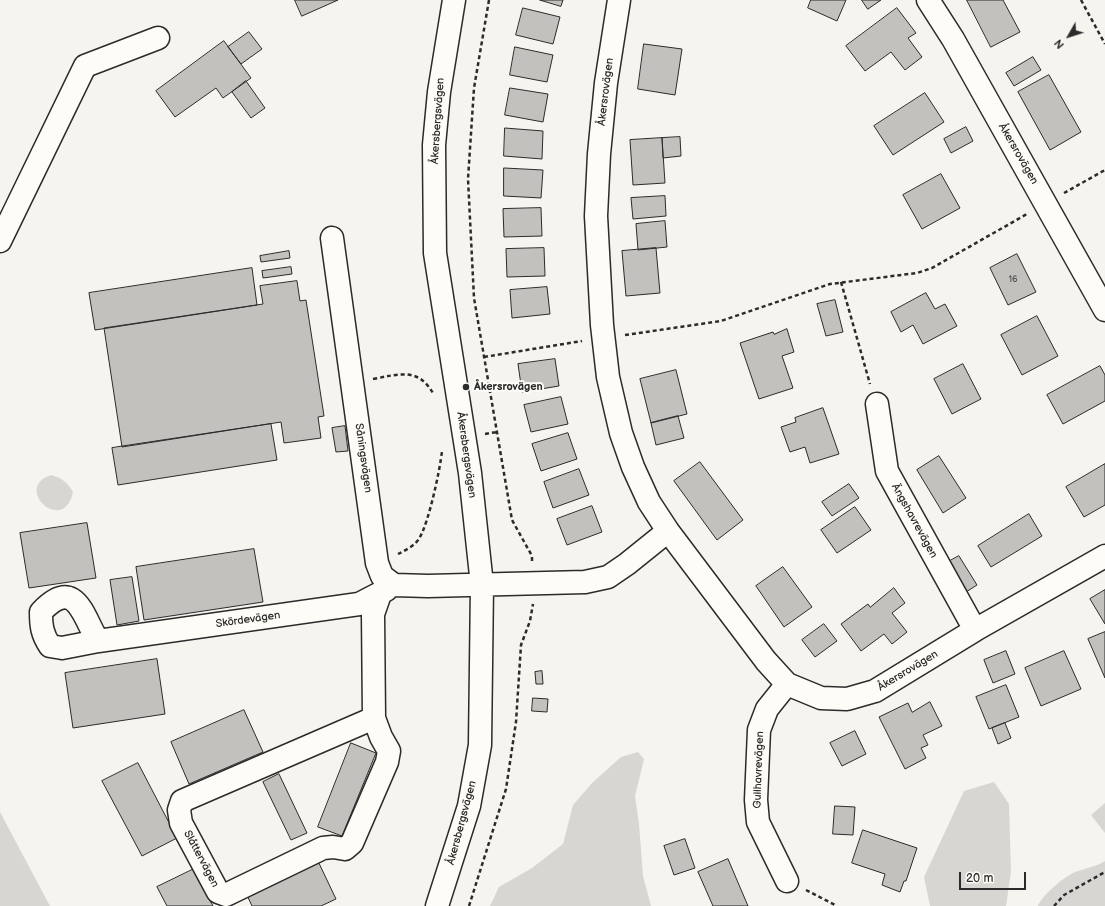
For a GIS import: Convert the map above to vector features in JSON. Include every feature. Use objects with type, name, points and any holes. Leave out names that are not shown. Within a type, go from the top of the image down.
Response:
[{"type":"street","name":"Åkersbergsvägen","points":[[437,906],[468,806],[480,745],[482,585],[470,473],[435,253],[434,146],[440,84],[454,0]]},
{"type":"street","name":"Åkersrovägen","points":[[619,0],[606,84],[596,208],[604,338],[608,377],[621,434],[650,502],[668,531],[761,655],[787,684],[821,698],[847,699],[875,691],[975,630],[1105,556]]},
{"type":"street","name":"Åkersrovägen","points":[[928,0],[953,39],[1105,310]]},
{"type":"street","points":[[0,241],[85,66],[158,38]]},
{"type":"street","name":"Såningsvägen","points":[[332,238],[377,563],[387,590]]},
{"type":"street","name":"Ängshavrevägen","points":[[877,404],[887,471],[975,630]]},
{"type":"street","points":[[387,590],[585,582],[608,578],[628,564],[668,531]]},
{"type":"street","name":"Skördevägen","points":[[98,641],[359,604],[387,590]]},
{"type":"street","name":"Slåttervägen","points":[[374,718],[182,801],[179,810],[181,823],[218,892],[226,894],[234,892],[323,848],[333,847],[345,849],[352,843],[387,762],[389,751],[381,737],[374,718],[373,614],[387,590]]},
{"type":"street","name":"Gullhavrevägen","points":[[787,684],[767,709],[759,730],[756,800],[758,822],[787,881]]},
{"type":"path","points":[[469,906],[506,789],[516,722],[522,644],[530,621],[535,598],[532,556],[512,520],[474,298],[468,179],[474,88],[489,0]]},
{"type":"path","points":[[1081,0],[1105,44]]},
{"type":"path","points":[[484,357],[721,321],[811,290],[841,282],[917,273],[932,268],[1105,170]]},
{"type":"path","points":[[841,282],[864,370],[877,404]]},
{"type":"path","points":[[352,383],[399,374],[416,375],[427,384],[435,400]]},
{"type":"path","points":[[377,563],[408,550],[420,537],[430,508],[443,449]]},
{"type":"path","points":[[1054,906],[1064,895],[1105,872]]},
{"type":"path","points":[[787,881],[837,906]]},
{"type":"shaded area","points":[[51,475],[64,481],[73,492],[68,504],[60,510],[52,509],[44,505],[38,498],[37,489],[40,481]]},
{"type":"shaded area","points":[[638,752],[644,759],[635,796],[643,876],[651,906],[490,906],[499,887],[532,868],[563,844],[573,805],[592,783],[621,757]]},
{"type":"shaded area","points":[[994,782],[1009,804],[1011,872],[1006,906],[930,906],[924,877],[964,791]]},
{"type":"shaded area","points":[[1105,803],[1105,833],[1091,815]]},
{"type":"shaded area","points":[[0,812],[50,906],[0,906]]},
{"type":"shaded area","points":[[1105,861],[1105,906],[1038,906],[1049,891],[1066,877],[1075,872]]},
{"type":"building","points":[[295,0],[338,0],[302,16]]},
{"type":"building","points":[[540,0],[563,0],[561,6]]},
{"type":"building","points":[[811,0],[846,0],[837,21],[808,8]]},
{"type":"building","points":[[862,0],[881,0],[868,9]]},
{"type":"building","points":[[967,0],[1003,0],[1020,32],[991,47]]},
{"type":"building","points":[[523,8],[560,17],[553,44],[516,35]]},
{"type":"building","points":[[897,8],[916,33],[908,38],[922,57],[905,70],[891,52],[865,71],[846,46]]},
{"type":"building","points":[[249,32],[262,49],[241,64],[228,47]]},
{"type":"building","points":[[224,41],[251,78],[223,98],[216,88],[175,117],[156,91]]},
{"type":"building","points":[[644,44],[682,49],[675,95],[638,89]]},
{"type":"building","points":[[515,47],[553,55],[547,82],[510,75]]},
{"type":"building","points":[[1033,57],[1041,70],[1014,86],[1006,73]]},
{"type":"building","points":[[1049,75],[1081,132],[1050,150],[1018,92]]},
{"type":"building","points":[[246,81],[265,108],[251,118],[232,92]]},
{"type":"building","points":[[510,88],[548,94],[543,122],[505,115]]},
{"type":"building","points":[[925,93],[944,122],[893,155],[874,126]]},
{"type":"building","points":[[966,127],[973,141],[951,153],[944,139]]},
{"type":"building","points":[[505,128],[543,131],[542,159],[504,156]]},
{"type":"building","points":[[680,137],[681,156],[663,158],[662,138]]},
{"type":"building","points":[[662,138],[665,183],[633,185],[630,140]]},
{"type":"building","points":[[504,168],[543,170],[541,198],[504,196]]},
{"type":"building","points":[[941,174],[960,208],[922,229],[903,195]]},
{"type":"building","points":[[665,196],[666,216],[633,219],[631,198]]},
{"type":"building","points":[[541,208],[542,236],[504,237],[503,209]]},
{"type":"building","points":[[665,221],[667,247],[638,250],[636,224]]},
{"type":"building","points":[[544,248],[545,276],[507,277],[506,249]]},
{"type":"building","points":[[656,248],[660,293],[626,296],[622,251]]},
{"type":"building","points":[[289,251],[290,258],[261,262],[260,256]]},
{"type":"building","points":[[1017,254],[1036,292],[1008,305],[990,268]]},
{"type":"building","points":[[291,267],[292,274],[263,278],[262,271]]},
{"type":"building","points":[[252,268],[257,305],[95,330],[89,293]]},
{"type":"building","points":[[297,281],[300,301],[306,300],[324,416],[318,417],[321,438],[284,443],[281,422],[122,447],[104,328],[263,304],[260,286]]},
{"type":"building","points":[[547,287],[550,314],[512,318],[510,290]]},
{"type":"building","points":[[926,293],[935,309],[945,304],[957,326],[923,344],[913,325],[901,332],[891,312]]},
{"type":"building","points":[[835,300],[843,332],[826,336],[817,304]]},
{"type":"building","points":[[1037,316],[1058,356],[1022,375],[1001,335]]},
{"type":"building","points":[[787,329],[794,352],[782,356],[793,388],[759,399],[740,343]]},
{"type":"building","points":[[555,359],[559,386],[522,392],[518,364]]},
{"type":"building","points":[[963,364],[981,399],[952,414],[934,379]]},
{"type":"building","points":[[1100,366],[1105,375],[1105,401],[1063,424],[1047,395]]},
{"type":"building","points":[[676,370],[687,414],[651,423],[640,379]]},
{"type":"building","points":[[561,397],[568,424],[531,432],[524,405]]},
{"type":"building","points":[[823,408],[839,454],[810,463],[805,447],[790,452],[781,427],[796,422],[795,418]]},
{"type":"building","points":[[678,416],[684,438],[656,445],[651,423]]},
{"type":"building","points":[[271,424],[277,460],[118,485],[112,448]]},
{"type":"building","points":[[345,426],[348,451],[336,452],[332,428]]},
{"type":"building","points":[[568,433],[577,459],[541,471],[532,444]]},
{"type":"building","points":[[939,456],[966,498],[943,513],[917,470]]},
{"type":"building","points":[[700,462],[743,520],[717,540],[674,481]]},
{"type":"building","points":[[1105,464],[1105,505],[1084,517],[1066,487]]},
{"type":"building","points":[[579,469],[589,495],[553,508],[544,482]]},
{"type":"building","points":[[849,484],[859,498],[832,516],[822,502]]},
{"type":"building","points":[[592,506],[602,532],[567,545],[557,519]]},
{"type":"building","points":[[855,507],[871,530],[837,553],[821,530]]},
{"type":"building","points":[[1029,514],[1042,536],[991,567],[978,546]]},
{"type":"building","points":[[87,523],[96,578],[29,588],[20,533]]},
{"type":"building","points":[[254,549],[263,602],[144,620],[136,567]]},
{"type":"building","points":[[959,556],[977,585],[966,592],[948,562]]},
{"type":"building","points":[[783,567],[812,607],[784,627],[756,586]]},
{"type":"building","points":[[132,577],[139,621],[117,625],[110,580]]},
{"type":"building","points":[[894,588],[905,603],[892,613],[907,632],[892,644],[884,634],[861,651],[841,624],[868,604],[870,607]]},
{"type":"building","points":[[1105,590],[1105,624],[1090,599]]},
{"type":"building","points":[[824,624],[837,641],[815,657],[802,640]]},
{"type":"building","points":[[1105,632],[1105,678],[1088,639]]},
{"type":"building","points":[[1006,651],[1015,674],[993,683],[984,660]]},
{"type":"building","points":[[1064,651],[1081,689],[1041,706],[1025,668]]},
{"type":"building","points":[[157,659],[165,714],[73,728],[65,673]]},
{"type":"building","points":[[542,671],[543,684],[536,684],[535,672]]},
{"type":"building","points":[[1006,685],[1019,717],[989,729],[976,697]]},
{"type":"building","points":[[533,698],[548,699],[547,712],[532,711]]},
{"type":"building","points":[[930,702],[942,726],[923,735],[928,745],[921,748],[926,758],[905,769],[879,717],[908,703],[912,712]]},
{"type":"building","points":[[244,710],[263,752],[189,784],[171,742]]},
{"type":"building","points":[[1005,723],[1011,738],[998,744],[992,728]]},
{"type":"building","points":[[855,731],[866,754],[842,766],[830,743]]},
{"type":"building","points":[[351,743],[376,753],[342,836],[318,827]]},
{"type":"building","points":[[138,763],[177,838],[142,856],[102,781]]},
{"type":"building","points":[[279,774],[307,833],[291,840],[263,782]]},
{"type":"building","points":[[835,806],[855,807],[853,835],[833,834]]},
{"type":"building","points":[[863,830],[917,848],[906,881],[904,881],[900,892],[882,885],[885,874],[852,863]]},
{"type":"building","points":[[685,839],[695,868],[674,875],[664,846]]},
{"type":"building","points":[[317,859],[336,899],[321,906],[252,906],[246,893]]},
{"type":"building","points":[[728,859],[748,906],[713,906],[698,872]]},
{"type":"building","points":[[194,869],[213,906],[167,906],[157,887]]},
{"type":"place","name":"Åkersrovägen","points":[[466,387]]}]
